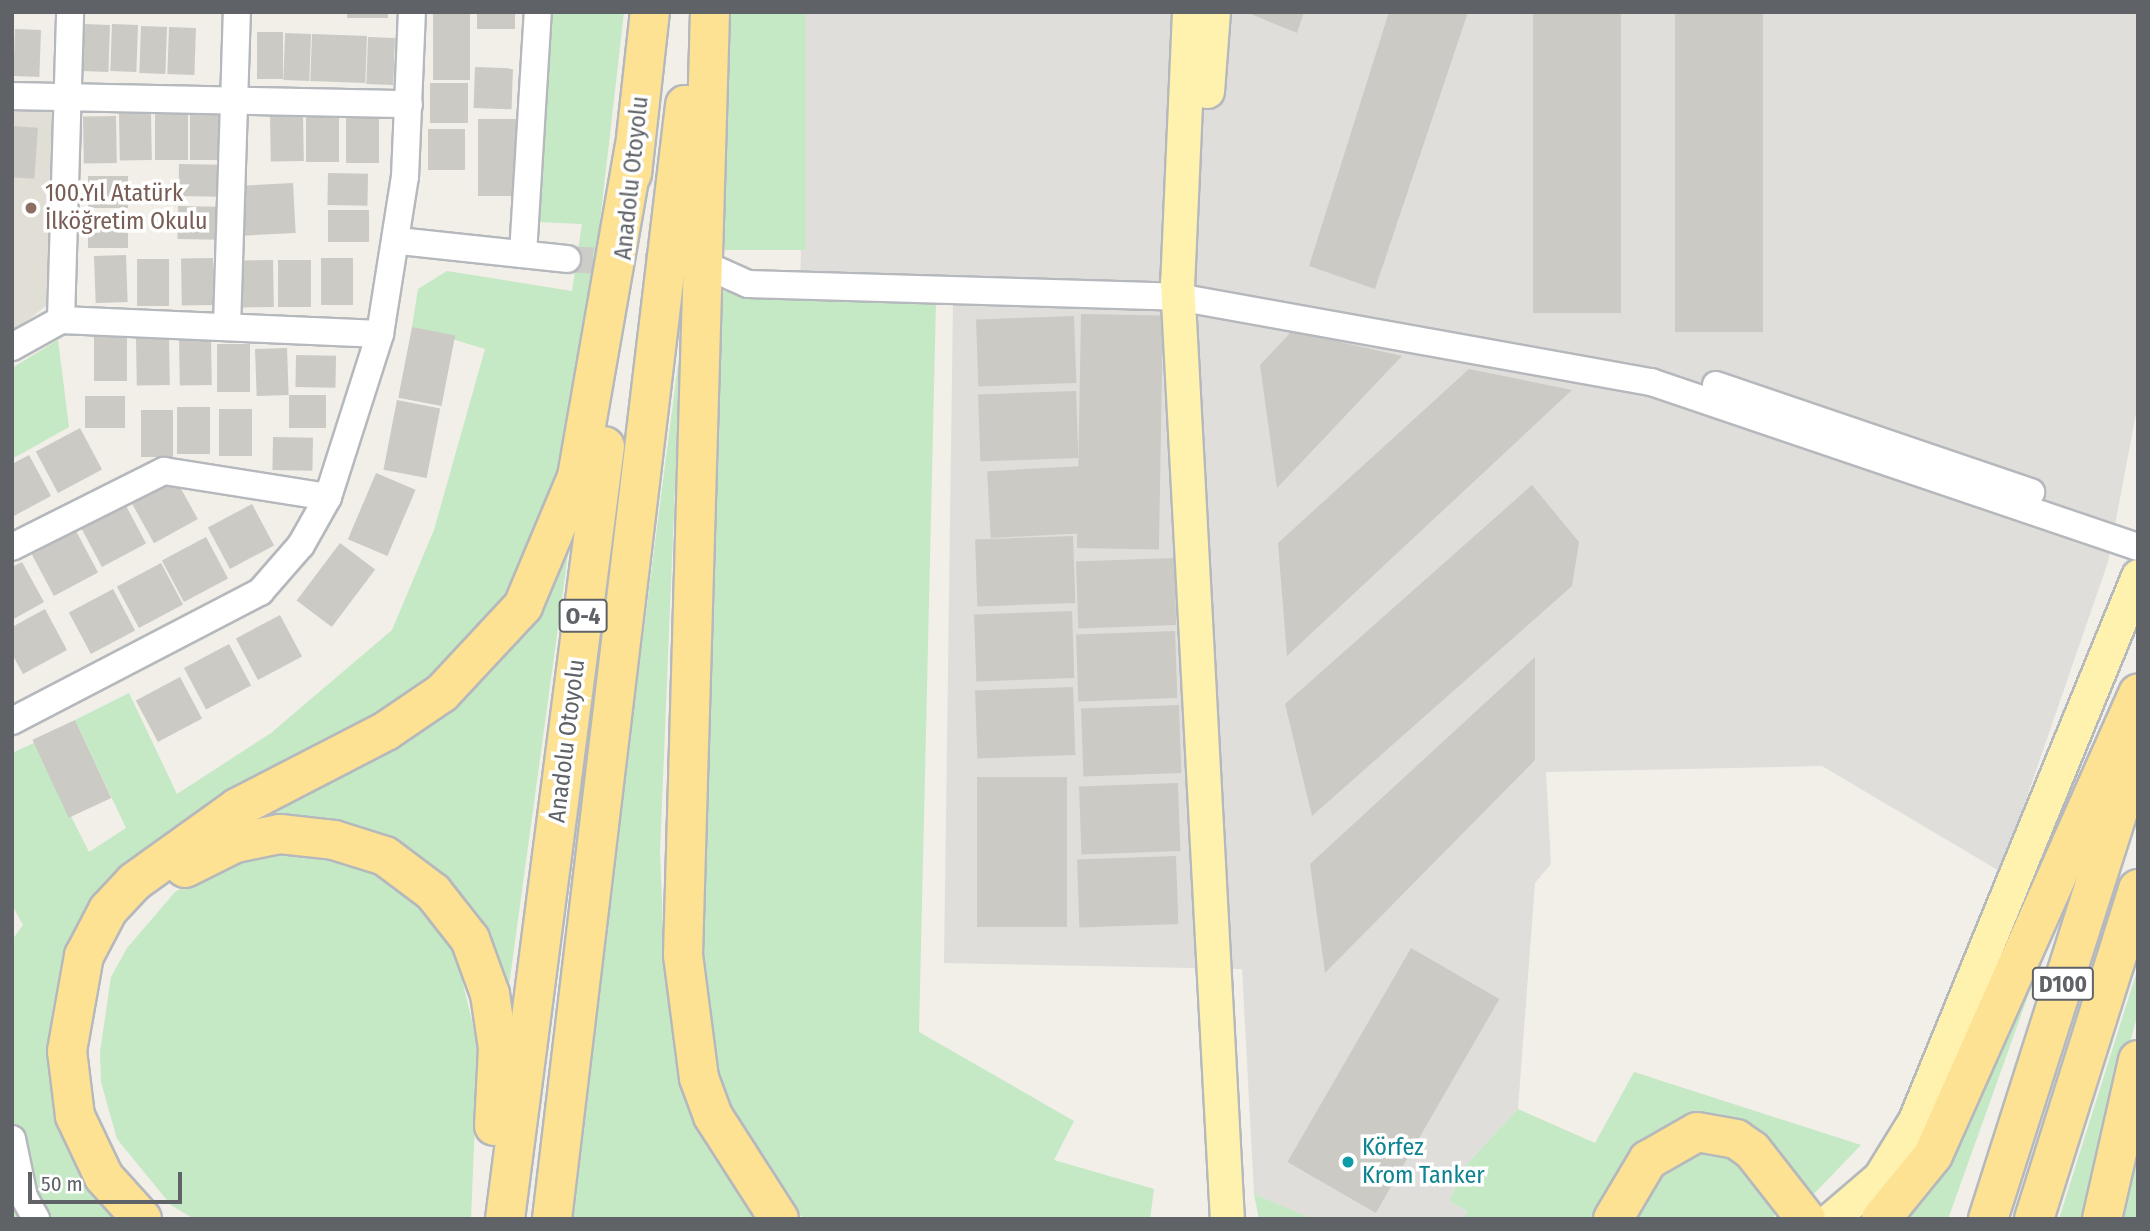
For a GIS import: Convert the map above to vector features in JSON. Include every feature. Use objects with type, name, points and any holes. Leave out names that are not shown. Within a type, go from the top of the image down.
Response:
[{"type":"highway","name":"Anadolu Otoyolu","points":[[502,1219],[604,451],[650,12]]},
{"type":"highway","name":"Anadolu Otoyolu","points":[[552,1219],[594,901],[695,12]]},
{"type":"highway","points":[[710,12],[683,955],[699,1078],[713,1116],[779,1219]]},
{"type":"highway","points":[[142,1219],[104,1177],[75,1116],[67,1051],[83,956],[108,910],[134,882],[237,808],[386,731],[442,693],[523,606],[577,477],[634,149]]},
{"type":"highway","points":[[1881,1219],[1933,1155],[2138,694]]},
{"type":"highway","name":"D100","points":[[1988,1219],[2138,750]]},
{"type":"highway","points":[[170,1219],[126,1178],[93,1112],[84,1070],[91,995],[118,934],[168,880],[202,856],[280,834],[334,840],[385,856],[433,892],[470,939],[490,994],[498,1048],[493,1152],[502,1219]]},
{"type":"highway","name":"D100","points":[[2034,1219],[2138,889]]},
{"type":"highway","points":[[2102,1219],[2138,1060]]},
{"type":"highway","points":[[1613,1219],[1647,1160],[1697,1132],[1736,1139],[1752,1150],[1805,1219]]},
{"type":"main road","points":[[1189,12],[1189,291],[1227,1219]]},
{"type":"main road","points":[[1213,12],[1189,291],[1247,1219]]},
{"type":"main road","points":[[1831,1219],[1880,1177],[1915,1120],[2138,576]]},
{"type":"main road","points":[[1852,1219],[1895,1181],[1917,1148],[2138,627]]},
{"type":"street","points":[[61,320],[70,12]]},
{"type":"street","points":[[227,326],[237,12]]},
{"type":"street","points":[[14,716],[260,592],[301,545],[328,497],[380,334],[399,242],[409,104],[412,12]]},
{"type":"street","points":[[523,254],[538,12]]},
{"type":"street","points":[[12,96],[409,104]]},
{"type":"street","points":[[399,242],[567,259]]},
{"type":"street","points":[[2138,531],[1658,367],[1189,291],[712,268],[748,284],[1189,291],[1651,382],[2138,547]]},
{"type":"street","points":[[12,347],[61,320],[380,334]]},
{"type":"street","points":[[12,547],[164,471],[328,497]]},
{"type":"street","points":[[12,1139],[24,1197],[36,1219]]},
{"type":"shaded area","points":[[806,12],[2138,12],[2138,403],[2108,562],[2001,872],[1822,766],[1546,772],[1551,864],[1535,883],[1518,1109],[1465,1166],[1449,1201],[1467,1211],[1464,1219],[1311,1219],[1254,1194],[1242,969],[944,963],[953,301],[800,297]]},
{"type":"shaded area","name":"100.Yıl Atatürk İlköğretim Okulu","points":[[12,110],[54,111],[46,306],[12,332]]},
{"type":"green space","points":[[548,12],[624,12],[580,396],[533,566],[450,673],[121,868],[53,1028],[124,1219],[12,1219],[12,940],[23,925],[12,905],[12,753],[34,743],[89,852],[126,828],[75,720],[129,693],[177,794],[271,733],[392,630],[434,530],[485,349],[412,327],[418,289],[447,271],[572,291],[582,224],[536,222]]},
{"type":"green space","points":[[725,12],[806,12],[806,250],[725,250]]},
{"type":"green space","points":[[715,291],[936,301],[919,1032],[1074,1121],[1054,1160],[1154,1189],[1150,1219],[804,1219],[749,1149],[712,1066],[699,985]]},
{"type":"green space","points":[[58,340],[69,427],[12,459],[12,368]]},
{"type":"green space","points":[[681,341],[660,851],[664,955],[681,1079],[704,1134],[758,1219],[568,1219]]},
{"type":"green space","points":[[569,547],[505,1015],[382,838],[311,816],[244,822],[545,592]]},
{"type":"green space","points":[[296,849],[362,865],[398,885],[432,920],[457,959],[478,1046],[471,1219],[194,1219],[171,1205],[117,1139],[101,1082],[100,1052],[111,977],[127,948],[175,892],[209,872],[235,859]]},
{"type":"green space","points":[[2072,873],[1948,1219],[1901,1219]]},
{"type":"green space","points":[[2138,968],[2138,1012],[2085,1219],[2059,1219]]},
{"type":"green space","points":[[1634,1072],[1861,1145],[1808,1200],[1708,1123],[1601,1219],[1464,1219],[1467,1211],[1449,1201],[1465,1166],[1518,1109],[1595,1143]]},
{"type":"green space","points":[[2138,1133],[2138,1219],[2117,1219]]},
{"type":"green space","points":[[1730,1147],[1776,1209],[1773,1219],[1626,1219],[1674,1153]]},
{"type":"green space","points":[[1254,1194],[1313,1219],[1259,1219]]},
{"type":"building","points":[[347,12],[388,12],[388,18],[347,18]]},
{"type":"building","points":[[433,12],[470,12],[470,80],[433,80]]},
{"type":"building","points":[[477,12],[515,12],[515,29],[477,29]]},
{"type":"building","points":[[1246,12],[1304,12],[1297,33]]},
{"type":"building","points":[[1389,12],[1468,12],[1375,289],[1309,266]]},
{"type":"building","points":[[1533,12],[1621,12],[1621,313],[1533,313]]},
{"type":"building","points":[[1675,12],[1763,12],[1763,332],[1675,332]]},
{"type":"building","points":[[84,24],[110,25],[108,72],[82,71]]},
{"type":"building","points":[[112,24],[138,25],[136,72],[110,71]]},
{"type":"building","points":[[141,26],[167,27],[165,74],[139,73]]},
{"type":"building","points":[[169,27],[196,28],[194,75],[167,74]]},
{"type":"building","points":[[15,29],[41,30],[39,77],[13,76]]},
{"type":"building","points":[[257,32],[283,32],[283,79],[257,79]]},
{"type":"building","points":[[285,33],[311,34],[309,81],[283,80]]},
{"type":"building","points":[[312,34],[367,36],[365,83],[310,81]]},
{"type":"building","points":[[368,37],[395,38],[393,85],[366,84]]},
{"type":"building","points":[[475,67],[513,68],[512,109],[474,108]]},
{"type":"building","points":[[430,83],[468,83],[468,123],[430,123]]},
{"type":"building","points":[[151,113],[152,160],[120,161],[119,114]]},
{"type":"building","points":[[155,113],[188,113],[188,160],[155,160]]},
{"type":"building","points":[[190,113],[223,113],[223,160],[190,160]]},
{"type":"building","points":[[303,114],[304,161],[271,162],[270,115]]},
{"type":"building","points":[[306,115],[339,115],[339,162],[306,162]]},
{"type":"building","points":[[116,116],[117,163],[84,164],[83,117]]},
{"type":"building","points":[[346,116],[379,116],[379,163],[346,163]]},
{"type":"building","points":[[478,119],[516,119],[516,196],[478,196]]},
{"type":"building","points":[[12,126],[38,128],[34,179],[12,177]]},
{"type":"building","points":[[428,129],[465,129],[465,170],[428,170]]},
{"type":"building","points":[[179,164],[220,165],[219,197],[178,196]]},
{"type":"building","points":[[328,173],[368,174],[367,206],[327,205]]},
{"type":"building","points":[[88,176],[128,176],[128,208],[88,208]]},
{"type":"building","points":[[293,183],[296,233],[244,236],[241,186]]},
{"type":"building","points":[[178,206],[219,207],[218,240],[177,239]]},
{"type":"building","points":[[328,210],[369,210],[369,242],[328,242]]},
{"type":"building","points":[[88,216],[128,216],[128,248],[88,248]]},
{"type":"building","points":[[126,255],[128,302],[96,303],[94,256]]},
{"type":"building","points":[[213,258],[214,305],[182,306],[181,259]]},
{"type":"building","points":[[321,258],[353,258],[353,305],[321,305]]},
{"type":"building","points":[[137,259],[169,259],[169,306],[137,306]]},
{"type":"building","points":[[273,260],[274,307],[242,308],[241,261]]},
{"type":"building","points":[[278,260],[311,260],[311,307],[278,307]]},
{"type":"building","points":[[1081,314],[1163,315],[1159,549],[1077,548]]},
{"type":"building","points":[[1074,316],[1076,383],[978,386],[976,319]]},
{"type":"building","points":[[412,327],[455,335],[441,406],[398,398]]},
{"type":"building","points":[[1292,331],[1402,356],[1277,488],[1260,365]]},
{"type":"building","points":[[94,334],[127,334],[127,381],[94,381]]},
{"type":"building","points":[[169,338],[170,385],[137,386],[136,339]]},
{"type":"building","points":[[211,338],[212,385],[180,386],[179,339]]},
{"type":"building","points":[[217,344],[250,344],[250,392],[217,392]]},
{"type":"building","points":[[287,348],[289,395],[257,396],[255,349]]},
{"type":"building","points":[[296,355],[336,356],[335,388],[295,387]]},
{"type":"building","points":[[1469,369],[1572,390],[1287,656],[1278,543]]},
{"type":"building","points":[[1076,391],[1078,458],[980,461],[978,394]]},
{"type":"building","points":[[289,395],[326,395],[326,428],[289,428]]},
{"type":"building","points":[[85,396],[125,396],[125,428],[85,428]]},
{"type":"building","points":[[397,400],[440,408],[427,478],[383,470]]},
{"type":"building","points":[[177,407],[210,407],[210,454],[177,454]]},
{"type":"building","points":[[219,409],[252,409],[252,456],[219,456]]},
{"type":"building","points":[[141,410],[173,410],[173,457],[141,457]]},
{"type":"building","points":[[80,428],[102,469],[58,493],[36,451]]},
{"type":"building","points":[[273,437],[313,438],[312,471],[272,470]]},
{"type":"building","points":[[29,455],[51,496],[12,517],[12,464]]},
{"type":"building","points":[[1085,466],[1089,533],[991,538],[987,471]]},
{"type":"building","points":[[376,473],[416,490],[387,556],[348,539]]},
{"type":"building","points":[[175,478],[198,519],[154,543],[131,502]]},
{"type":"building","points":[[1532,485],[1579,542],[1572,586],[1312,816],[1285,704]]},
{"type":"building","points":[[124,502],[146,543],[102,567],[80,525]]},
{"type":"building","points":[[252,504],[274,545],[230,569],[208,527]]},
{"type":"building","points":[[76,531],[98,572],[54,596],[32,554]]},
{"type":"building","points":[[1073,536],[1075,603],[977,606],[975,539]]},
{"type":"building","points":[[206,537],[228,578],[184,602],[162,560]]},
{"type":"building","points":[[340,543],[375,569],[332,627],[297,601]]},
{"type":"building","points":[[1174,558],[1176,625],[1078,628],[1076,561]]},
{"type":"building","points":[[22,562],[44,602],[12,620],[12,567]]},
{"type":"building","points":[[161,563],[183,604],[139,628],[117,586]]},
{"type":"building","points":[[113,589],[135,630],[91,654],[69,612]]},
{"type":"building","points":[[45,609],[67,650],[23,674],[12,654],[12,627]]},
{"type":"building","points":[[1072,611],[1074,678],[976,681],[974,614]]},
{"type":"building","points":[[280,615],[302,656],[258,680],[236,638]]},
{"type":"building","points":[[1175,631],[1177,698],[1078,701],[1076,634]]},
{"type":"building","points":[[229,644],[251,685],[206,709],[184,668]]},
{"type":"building","points":[[1535,657],[1535,760],[1325,973],[1310,864]]},
{"type":"building","points":[[180,677],[202,718],[158,742],[136,700]]},
{"type":"building","points":[[1073,687],[1075,755],[977,758],[975,690]]},
{"type":"building","points":[[1179,705],[1181,773],[1083,776],[1081,708]]},
{"type":"building","points":[[75,720],[111,798],[69,818],[32,740]]},
{"type":"building","points":[[977,777],[1067,777],[1067,927],[977,927]]},
{"type":"building","points":[[1178,783],[1180,851],[1081,854],[1079,786]]},
{"type":"building","points":[[1176,856],[1178,924],[1079,927],[1077,859]]},
{"type":"building","points":[[1411,948],[1499,999],[1376,1213],[1288,1162]]},
{"type":"tunnel","points":[[567,259],[681,266]]},
{"type":"place","name":"100.Yıl Atatürk İlköğretim Okulu","points":[[31,208]]},
{"type":"place","name":"Körfez Krom Tanker","points":[[1348,1162]]}]
